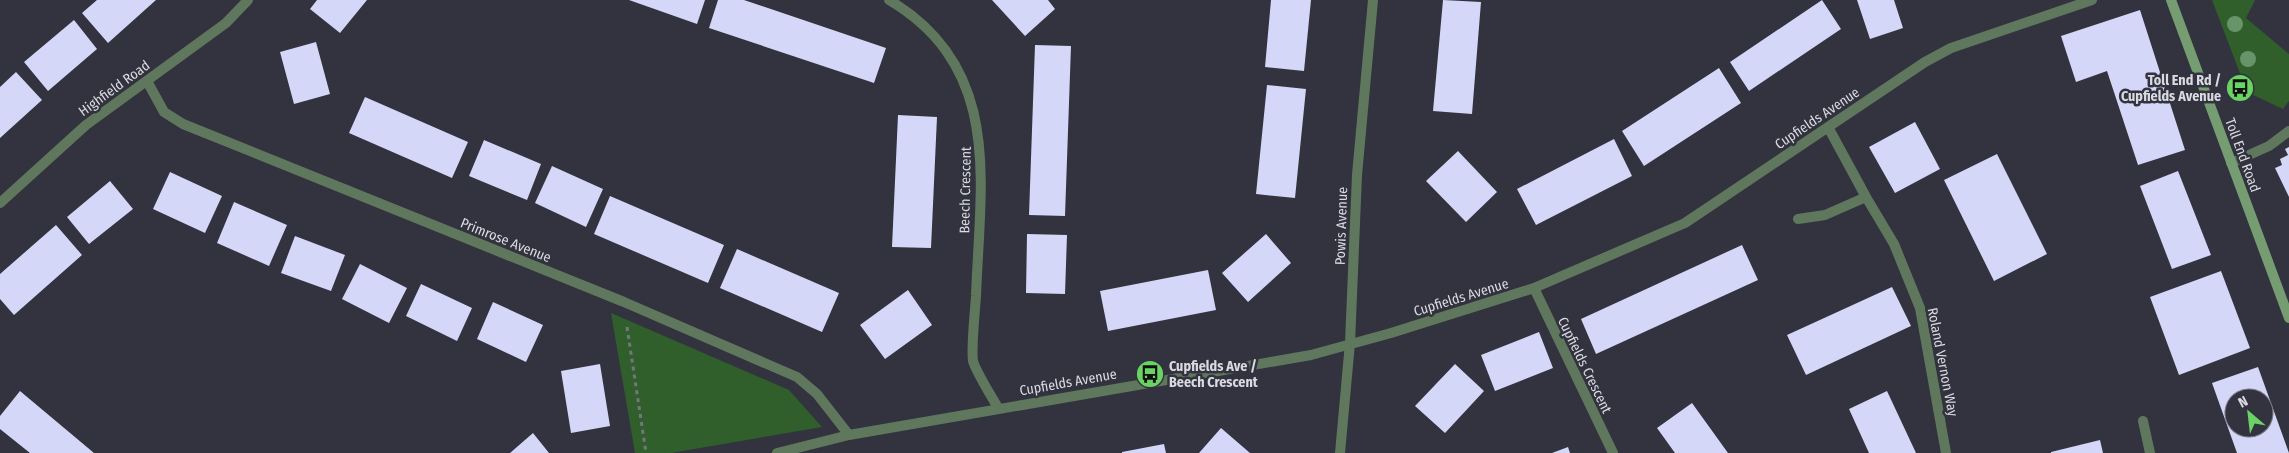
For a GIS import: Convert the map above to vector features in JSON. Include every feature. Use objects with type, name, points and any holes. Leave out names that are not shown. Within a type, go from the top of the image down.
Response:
[{"type":"street","name":"Highfield Road","points":[[0,204],[86,125],[226,23],[248,0]]},
{"type":"street","name":"Beech Crescent","points":[[889,0],[913,14],[938,38],[958,69],[976,117],[981,154],[973,361],[998,408]]},
{"type":"street","name":"Powis Avenue","points":[[1340,453],[1350,343],[1357,175],[1373,0]]},
{"type":"street","name":"Cupfields Avenue","points":[[777,453],[849,435],[1311,355],[1391,333],[1534,288],[1685,223],[1828,126],[1926,62],[1951,48],[2092,0]]},
{"type":"street","name":"Toll End Road","points":[[2172,0],[2289,318]]},
{"type":"street","name":"Primrose Avenue","points":[[147,81],[164,112],[183,124],[624,302],[797,377],[818,394],[849,435]]},
{"type":"street","name":"Roland Vernon Way","points":[[1828,126],[1894,244],[1920,308],[1946,453]]},
{"type":"street","points":[[2231,163],[2270,146],[2289,131]]},
{"type":"street","points":[[1798,219],[1825,215],[1866,197]]},
{"type":"street","name":"Cupfields Crescent","points":[[1534,288],[1612,453]]},
{"type":"street","points":[[2143,421],[2150,453]]},
{"type":"path","points":[[624,302],[646,453]]},
{"type":"green space","points":[[2212,0],[2255,0],[2246,18],[2289,54],[2289,101],[2283,109],[2247,92]]},
{"type":"green space","points":[[611,313],[789,390],[822,427],[671,453],[635,453]]},
{"type":"building","points":[[97,0],[156,0],[108,43],[82,13]]},
{"type":"building","points":[[317,0],[367,0],[340,33],[310,9]]},
{"type":"building","points":[[629,0],[705,0],[697,24]]},
{"type":"building","points":[[718,0],[744,0],[886,48],[874,83],[709,28]]},
{"type":"building","points":[[992,0],[1048,0],[1055,9],[1025,36]]},
{"type":"building","points":[[1271,0],[1311,0],[1304,71],[1265,67]]},
{"type":"building","points":[[1443,0],[1481,2],[1472,114],[1433,111]]},
{"type":"building","points":[[1822,0],[1841,29],[1749,91],[1730,62]]},
{"type":"building","points":[[1857,0],[1894,0],[1903,28],[1870,39]]},
{"type":"building","points":[[2140,10],[2185,150],[2138,165],[2107,71],[2076,82],[2061,36]]},
{"type":"building","points":[[74,20],[97,49],[48,91],[24,62]]},
{"type":"building","points":[[316,42],[330,94],[294,104],[280,52]]},
{"type":"building","points":[[1035,45],[1071,46],[1065,216],[1029,215]]},
{"type":"building","points":[[1719,68],[1741,103],[1644,166],[1622,131]]},
{"type":"building","points":[[16,72],[42,100],[0,138],[0,87]]},
{"type":"building","points":[[1267,85],[1306,89],[1295,198],[1256,194]]},
{"type":"building","points":[[365,97],[468,142],[452,178],[349,133]]},
{"type":"building","points":[[898,115],[937,117],[931,248],[892,247]]},
{"type":"building","points":[[1915,122],[1940,169],[1895,193],[1869,147]]},
{"type":"building","points":[[1614,139],[1632,176],[1536,225],[1517,189]]},
{"type":"building","points":[[484,140],[541,164],[527,200],[469,176]]},
{"type":"building","points":[[2289,147],[2289,197],[2275,168],[2282,165],[2280,159],[2288,155],[2285,149]]},
{"type":"building","points":[[1458,151],[1497,192],[1466,222],[1426,181]]},
{"type":"building","points":[[1997,154],[2047,254],[1994,281],[1944,180]]},
{"type":"building","points":[[552,166],[603,189],[586,227],[535,203]]},
{"type":"building","points":[[2178,171],[2211,255],[2172,269],[2140,186]]},
{"type":"building","points":[[170,172],[222,196],[205,233],[153,209]]},
{"type":"building","points":[[110,181],[133,209],[89,244],[67,217]]},
{"type":"building","points":[[610,196],[724,245],[708,283],[594,234]]},
{"type":"building","points":[[234,202],[287,225],[269,266],[217,243]]},
{"type":"building","points":[[56,225],[82,255],[14,315],[0,299],[0,274]]},
{"type":"building","points":[[1027,234],[1067,235],[1065,294],[1026,293]]},
{"type":"building","points":[[1266,234],[1291,263],[1248,302],[1222,273]]},
{"type":"building","points":[[295,236],[345,255],[331,291],[281,273]]},
{"type":"building","points":[[1742,245],[1758,280],[1596,354],[1581,319]]},
{"type":"building","points":[[737,249],[839,293],[822,332],[720,288]]},
{"type":"building","points":[[360,264],[407,288],[389,323],[342,299]]},
{"type":"building","points":[[1208,270],[1216,310],[1108,331],[1100,291]]},
{"type":"building","points":[[2221,271],[2250,348],[2179,375],[2150,297]]},
{"type":"building","points":[[421,284],[472,308],[457,341],[406,316]]},
{"type":"building","points":[[1892,287],[1911,326],[1806,375],[1787,335]]},
{"type":"building","points":[[908,290],[932,325],[885,359],[860,325]]},
{"type":"building","points":[[493,302],[543,325],[526,362],[477,339]]},
{"type":"building","points":[[1539,332],[1553,368],[1495,391],[1481,355]]},
{"type":"building","points":[[600,364],[610,426],[571,433],[561,371]]},
{"type":"building","points":[[1455,364],[1484,391],[1445,433],[1415,406]]},
{"type":"building","points":[[2258,367],[2266,388],[2224,388],[2224,417],[2212,383]]},
{"type":"building","points":[[20,391],[94,453],[30,453],[0,429],[0,416]]},
{"type":"building","points":[[1887,391],[1916,453],[1869,453],[1849,409]]},
{"type":"building","points":[[1692,403],[1728,453],[1675,453],[1657,428]]},
{"type":"building","points":[[2274,411],[2289,453],[2237,453],[2232,438],[2274,438]]},
{"type":"building","points":[[1221,428],[1250,453],[1199,453]]},
{"type":"building","points":[[533,433],[549,453],[510,453]]},
{"type":"building","points":[[2100,440],[2103,453],[2051,453],[2051,452]]},
{"type":"building","points":[[1164,444],[1166,453],[1122,453],[1122,452]]},
{"type":"building","points":[[1568,447],[1570,453],[1552,453]]},
{"type":"place","name":"Toll End Rd / Cupfields Avenue","points":[[2240,88]]},
{"type":"place","name":"Cupfields Ave / Beech Crescent","points":[[1150,374]]}]
